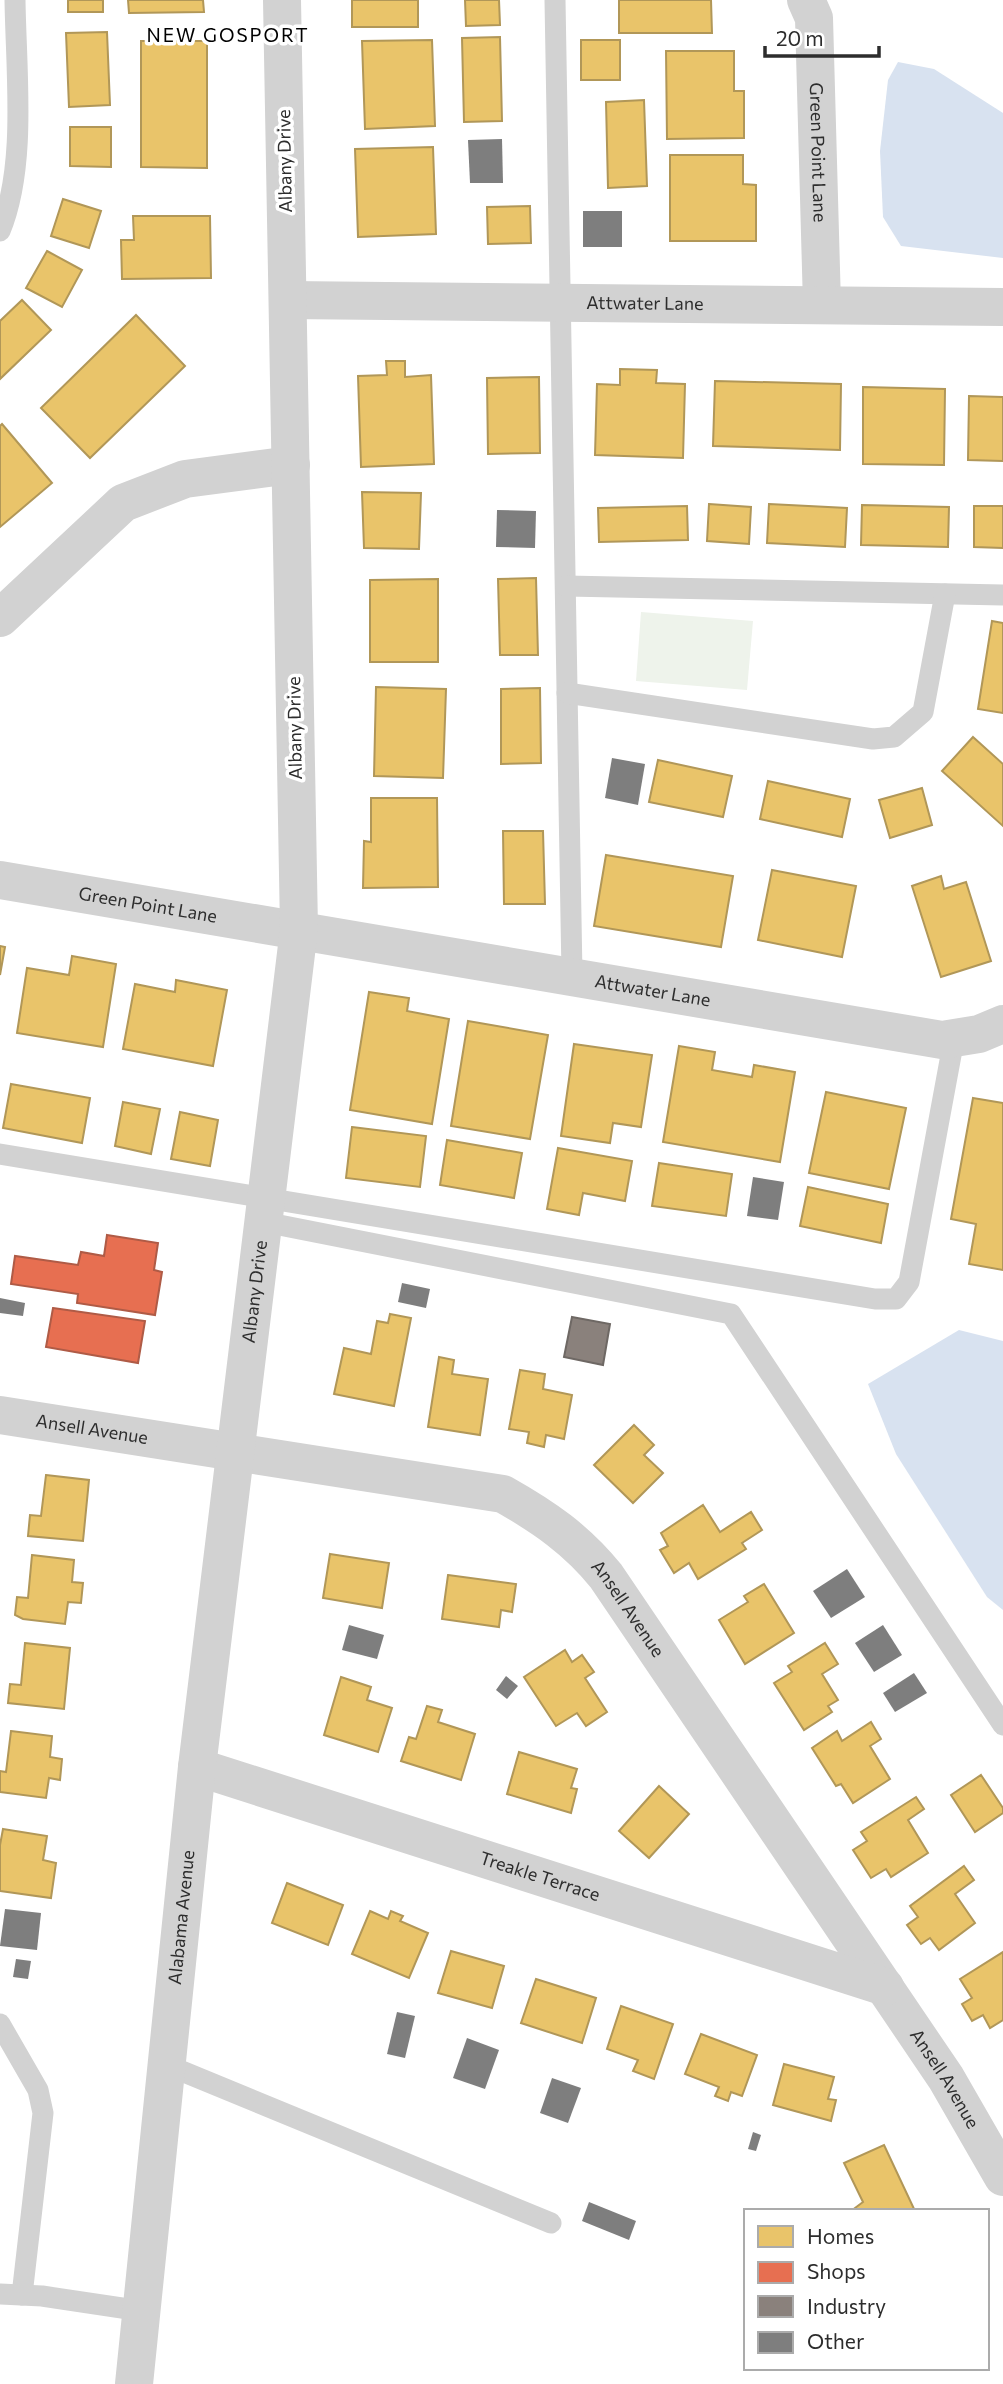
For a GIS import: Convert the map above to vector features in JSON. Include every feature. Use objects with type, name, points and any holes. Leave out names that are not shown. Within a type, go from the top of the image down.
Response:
[{"type":"street","name":"Albany Drive","points":[[236,1452],[299,929],[282,0]]},
{"type":"street","name":"Green Point Lane","points":[[806,0],[814,18],[822,305]]},
{"type":"street","name":"Attwater Lane","points":[[288,300],[1003,307]]},
{"type":"street","points":[[0,618],[122,503],[185,479],[290,465]]},
{"type":"street","name":"Green Point Lane","points":[[0,880],[299,929]]},
{"type":"street","name":"Attwater Lane","points":[[299,929],[942,1040],[979,1034],[1003,1024]]},
{"type":"street","name":"Ansell Avenue","points":[[0,1415],[503,1494],[551,1521],[583,1548],[607,1576],[946,2078],[1003,2177]]},
{"type":"street","name":"Alabama Avenue","points":[[134,2384],[197,1767],[236,1452]]},
{"type":"street","name":"Treakle Terrace","points":[[197,1767],[885,1987]]},
{"type":"lane","points":[[0,232],[10,206],[16,176],[15,0]]},
{"type":"lane","points":[[555,0],[572,975]]},
{"type":"lane","points":[[566,586],[1003,596]]},
{"type":"lane","points":[[567,693],[873,739],[894,737],[923,712],[945,594]]},
{"type":"lane","points":[[265,1211],[875,1299],[896,1299],[909,1282],[954,1039]]},
{"type":"lane","points":[[0,1154],[731,1314],[1003,1725]]},
{"type":"lane","points":[[0,2024],[38,2090],[43,2113],[22,2295]]},
{"type":"lane","points":[[167,2065],[551,2223]]},
{"type":"lane","points":[[0,2294],[142,2311]]},
{"type":"shaded area","points":[[898,62],[934,69],[1003,113],[1003,258],[901,246],[883,217],[880,151],[888,80]]},
{"type":"shaded area","points":[[641,612],[753,621],[747,690],[636,681]]},
{"type":"shaded area","points":[[959,1330],[1003,1341],[1003,1610],[987,1597],[896,1454],[868,1384]]},
{"type":"building: Homes","points":[[68,0],[103,0],[103,12],[68,12]]},
{"type":"building: Homes","points":[[128,0],[203,0],[204,12],[129,13]]},
{"type":"building: Homes","points":[[352,0],[418,0],[418,27],[352,27]]},
{"type":"building: Homes","points":[[465,0],[499,0],[500,25],[466,26]]},
{"type":"building: Homes","points":[[619,0],[711,0],[712,33],[619,33]]},
{"type":"building: Homes","points":[[107,32],[110,105],[69,107],[66,33]]},
{"type":"building: Homes","points":[[500,37],[502,121],[464,122],[462,38]]},
{"type":"building: Homes","points":[[432,40],[435,126],[365,129],[362,41]]},
{"type":"building: Homes","points":[[581,40],[620,40],[620,80],[581,80]]},
{"type":"building: Homes","points":[[141,41],[207,41],[207,168],[141,167]]},
{"type":"building: Homes","points":[[666,51],[734,51],[734,91],[744,91],[744,138],[667,139]]},
{"type":"building: Homes","points":[[644,100],[647,186],[608,188],[606,102]]},
{"type":"building: Homes","points":[[70,127],[111,127],[111,167],[70,166]]},
{"type":"building: Homes","points":[[433,147],[436,234],[358,237],[355,149]]},
{"type":"building: Homes","points":[[670,155],[743,155],[743,184],[756,185],[756,241],[670,241]]},
{"type":"building: Homes","points":[[63,199],[101,211],[89,248],[51,236]]},
{"type":"building: Homes","points":[[530,206],[531,243],[488,244],[487,207]]},
{"type":"building: Homes","points":[[133,216],[210,216],[211,278],[122,279],[121,240],[134,240]]},
{"type":"building: Homes","points":[[47,251],[82,270],[62,307],[26,288]]},
{"type":"building: Homes","points":[[22,300],[51,330],[0,379],[0,321]]},
{"type":"building: Homes","points":[[136,315],[185,366],[90,458],[41,408]]},
{"type":"building: Homes","points":[[386,361],[405,361],[405,377],[431,375],[434,464],[361,467],[358,376],[387,375]]},
{"type":"building: Homes","points":[[620,369],[657,370],[656,383],[685,384],[683,458],[595,455],[597,384],[620,385]]},
{"type":"building: Homes","points":[[539,377],[540,453],[488,454],[487,378]]},
{"type":"building: Homes","points":[[715,381],[841,384],[840,450],[713,446]]},
{"type":"building: Homes","points":[[863,387],[945,389],[944,465],[863,464]]},
{"type":"building: Homes","points":[[969,396],[1003,397],[1003,461],[968,460]]},
{"type":"building: Homes","points":[[2,424],[52,483],[0,527],[0,426]]},
{"type":"building: Homes","points":[[362,492],[421,493],[419,549],[364,548]]},
{"type":"building: Homes","points":[[709,504],[751,507],[749,544],[707,541]]},
{"type":"building: Homes","points":[[769,504],[847,508],[845,547],[767,543]]},
{"type":"building: Homes","points":[[862,505],[949,507],[948,547],[861,545]]},
{"type":"building: Homes","points":[[687,506],[688,540],[599,542],[598,508]]},
{"type":"building: Homes","points":[[974,506],[1003,506],[1003,548],[974,547]]},
{"type":"building: Homes","points":[[536,578],[538,655],[500,655],[498,579]]},
{"type":"building: Homes","points":[[438,579],[438,662],[370,662],[370,580]]},
{"type":"building: Homes","points":[[992,621],[1003,623],[1003,713],[978,709]]},
{"type":"building: Homes","points":[[376,687],[446,689],[443,778],[374,776]]},
{"type":"building: Homes","points":[[540,688],[541,763],[501,764],[501,689]]},
{"type":"building: Homes","points":[[973,737],[1003,764],[1003,826],[942,771]]},
{"type":"building: Homes","points":[[658,760],[732,776],[723,817],[649,802]]},
{"type":"building: Homes","points":[[768,781],[850,799],[842,837],[760,819]]},
{"type":"building: Homes","points":[[922,788],[932,825],[890,838],[879,800]]},
{"type":"building: Homes","points":[[371,798],[437,798],[438,887],[363,888],[364,841],[371,842]]},
{"type":"building: Homes","points":[[503,831],[543,831],[545,904],[504,904]]},
{"type":"building: Homes","points":[[606,855],[733,876],[721,947],[594,926]]},
{"type":"building: Homes","points":[[772,870],[856,886],[842,957],[758,940]]},
{"type":"building: Homes","points":[[941,876],[944,889],[966,882],[991,961],[941,977],[912,886]]},
{"type":"building: Homes","points":[[0,946],[5,947],[0,975]]},
{"type":"building: Homes","points":[[72,956],[116,964],[103,1047],[17,1033],[27,968],[69,975]]},
{"type":"building: Homes","points":[[176,980],[227,990],[213,1066],[123,1049],[135,984],[175,992]]},
{"type":"building: Homes","points":[[369,992],[409,998],[407,1011],[449,1019],[432,1124],[350,1110]]},
{"type":"building: Homes","points":[[468,1021],[548,1035],[530,1139],[451,1126]]},
{"type":"building: Homes","points":[[574,1044],[652,1055],[641,1127],[613,1123],[610,1143],[561,1136]]},
{"type":"building: Homes","points":[[679,1046],[715,1052],[712,1070],[752,1077],[754,1065],[795,1072],[780,1162],[663,1142]]},
{"type":"building: Homes","points":[[11,1084],[90,1098],[82,1143],[3,1128]]},
{"type":"building: Homes","points":[[826,1092],[906,1108],[889,1189],[809,1173]]},
{"type":"building: Homes","points":[[973,1098],[1003,1103],[1003,1270],[969,1264],[976,1224],[951,1219]]},
{"type":"building: Homes","points":[[123,1102],[160,1109],[151,1154],[115,1146]]},
{"type":"building: Homes","points":[[180,1112],[218,1120],[210,1166],[171,1159]]},
{"type":"building: Homes","points":[[352,1127],[426,1136],[420,1187],[346,1178]]},
{"type":"building: Homes","points":[[447,1140],[522,1153],[514,1198],[440,1185]]},
{"type":"building: Homes","points":[[558,1148],[632,1161],[625,1201],[583,1193],[579,1215],[547,1209]]},
{"type":"building: Homes","points":[[659,1163],[732,1174],[726,1216],[652,1206]]},
{"type":"building: Homes","points":[[808,1187],[888,1204],[881,1243],[800,1226]]},
{"type":"building: Homes","points":[[390,1314],[411,1318],[394,1406],[334,1394],[344,1348],[371,1354],[377,1321],[388,1323]]},
{"type":"building: Homes","points":[[439,1357],[454,1360],[452,1374],[488,1379],[480,1435],[428,1427]]},
{"type":"building: Homes","points":[[520,1370],[545,1374],[543,1389],[572,1395],[564,1439],[546,1435],[544,1447],[527,1443],[529,1432],[509,1429]]},
{"type":"building: Homes","points":[[634,1425],[654,1445],[644,1455],[663,1473],[633,1503],[594,1465]]},
{"type":"building: Homes","points":[[46,1475],[89,1480],[83,1541],[28,1536],[30,1515],[41,1516]]},
{"type":"building: Homes","points":[[703,1505],[720,1532],[751,1512],[762,1530],[742,1543],[746,1549],[698,1579],[689,1563],[674,1573],[660,1550],[668,1546],[661,1533]]},
{"type":"building: Homes","points":[[330,1554],[389,1563],[382,1608],[323,1598]]},
{"type":"building: Homes","points":[[32,1555],[74,1560],[72,1582],[83,1583],[81,1603],[68,1602],[65,1624],[23,1619],[15,1615],[17,1597],[28,1598]]},
{"type":"building: Homes","points":[[448,1575],[516,1584],[512,1612],[501,1610],[499,1627],[442,1619]]},
{"type":"building: Homes","points":[[764,1584],[794,1633],[745,1664],[719,1620],[748,1602],[744,1596]]},
{"type":"building: Homes","points":[[25,1643],[70,1648],[64,1709],[8,1703],[10,1684],[21,1685]]},
{"type":"building: Homes","points":[[825,1643],[838,1664],[822,1674],[838,1700],[828,1706],[832,1712],[804,1730],[774,1683],[792,1672],[788,1666]]},
{"type":"building: Homes","points":[[565,1650],[572,1662],[582,1655],[594,1672],[585,1678],[607,1712],[586,1726],[577,1713],[556,1726],[524,1677]]},
{"type":"building: Homes","points":[[341,1677],[371,1687],[367,1700],[392,1708],[378,1752],[324,1735]]},
{"type":"building: Homes","points":[[427,1706],[442,1710],[438,1722],[475,1734],[461,1780],[401,1761],[409,1737],[416,1739]]},
{"type":"building: Homes","points":[[871,1722],[881,1739],[870,1746],[890,1779],[853,1803],[841,1784],[836,1786],[812,1748],[837,1731],[842,1741]]},
{"type":"building: Homes","points":[[11,1731],[52,1736],[50,1757],[62,1759],[60,1780],[49,1778],[46,1798],[0,1792],[0,1771],[6,1772]]},
{"type":"building: Homes","points":[[519,1752],[577,1769],[571,1788],[577,1789],[571,1813],[507,1794]]},
{"type":"building: Homes","points":[[981,1775],[1003,1808],[1003,1813],[975,1832],[951,1795]]},
{"type":"building: Homes","points":[[659,1786],[689,1814],[649,1858],[619,1831]]},
{"type":"building: Homes","points":[[916,1797],[924,1809],[908,1820],[928,1853],[891,1877],[886,1869],[871,1878],[853,1850],[867,1841],[861,1832]]},
{"type":"building: Homes","points":[[3,1829],[47,1836],[43,1860],[56,1863],[51,1898],[0,1891],[0,1845]]},
{"type":"building: Homes","points":[[964,1866],[974,1880],[955,1894],[975,1923],[939,1950],[930,1938],[921,1944],[907,1925],[918,1917],[910,1906]]},
{"type":"building: Homes","points":[[287,1883],[343,1905],[328,1945],[272,1923]]},
{"type":"building: Homes","points":[[370,1911],[388,1919],[391,1911],[403,1916],[400,1921],[428,1933],[409,1978],[352,1954]]},
{"type":"building: Homes","points":[[451,1951],[504,1966],[492,2008],[438,1993]]},
{"type":"building: Homes","points":[[1003,1952],[1003,2020],[990,2028],[983,2015],[972,2021],[962,2004],[972,1998],[960,1979]]},
{"type":"building: Homes","points":[[536,1979],[596,1998],[582,2043],[521,2023]]},
{"type":"building: Homes","points":[[621,2006],[673,2024],[654,2079],[633,2071],[638,2060],[607,2049]]},
{"type":"building: Homes","points":[[701,2034],[757,2055],[742,2096],[731,2092],[728,2101],[715,2096],[719,2087],[685,2074]]},
{"type":"building: Homes","points":[[784,2064],[834,2077],[828,2099],[836,2100],[831,2121],[773,2105]]},
{"type":"building: Homes","points":[[884,2145],[914,2209],[854,2209],[863,2202],[844,2163]]},
{"type":"building: Shops","points":[[107,1235],[158,1243],[154,1270],[162,1272],[155,1315],[77,1303],[78,1294],[11,1284],[15,1256],[78,1265],[81,1252],[104,1256]]},
{"type":"building: Shops","points":[[53,1308],[145,1321],[138,1363],[46,1347]]},
{"type":"building: Industry","points":[[572,1317],[610,1324],[603,1365],[564,1357]]},
{"type":"building: Other","points":[[502,139],[503,183],[470,183],[468,140]]},
{"type":"building: Other","points":[[583,211],[622,211],[622,247],[583,247]]},
{"type":"building: Other","points":[[497,510],[536,511],[535,548],[496,547]]},
{"type":"building: Other","points":[[612,758],[645,764],[638,805],[605,798]]},
{"type":"building: Other","points":[[753,1177],[784,1182],[778,1220],[747,1216]]},
{"type":"building: Other","points":[[402,1283],[430,1289],[426,1308],[398,1302]]},
{"type":"building: Other","points":[[0,1298],[25,1303],[23,1316],[0,1313]]},
{"type":"building: Other","points":[[847,1569],[865,1597],[831,1618],[813,1591]]},
{"type":"building: Other","points":[[349,1625],[384,1635],[377,1659],[342,1650]]},
{"type":"building: Other","points":[[883,1625],[902,1655],[874,1672],[855,1643]]},
{"type":"building: Other","points":[[914,1673],[927,1693],[895,1712],[883,1693]]},
{"type":"building: Other","points":[[506,1676],[518,1686],[507,1699],[496,1690]]},
{"type":"building: Other","points":[[5,1909],[41,1913],[37,1950],[0,1946]]},
{"type":"building: Other","points":[[16,1959],[31,1961],[28,1979],[13,1977]]},
{"type":"building: Other","points":[[397,2012],[415,2016],[405,2058],[387,2054]]},
{"type":"building: Other","points":[[467,2038],[499,2050],[485,2089],[453,2078]]},
{"type":"building: Other","points":[[552,2078],[581,2088],[568,2123],[540,2113]]},
{"type":"building: Other","points":[[753,2132],[761,2135],[756,2151],[748,2149]]},
{"type":"building: Other","points":[[589,2202],[636,2221],[629,2240],[582,2221]]},
{"type":"district","name":"NEW GOSPORT","points":[[228,35]]}]
